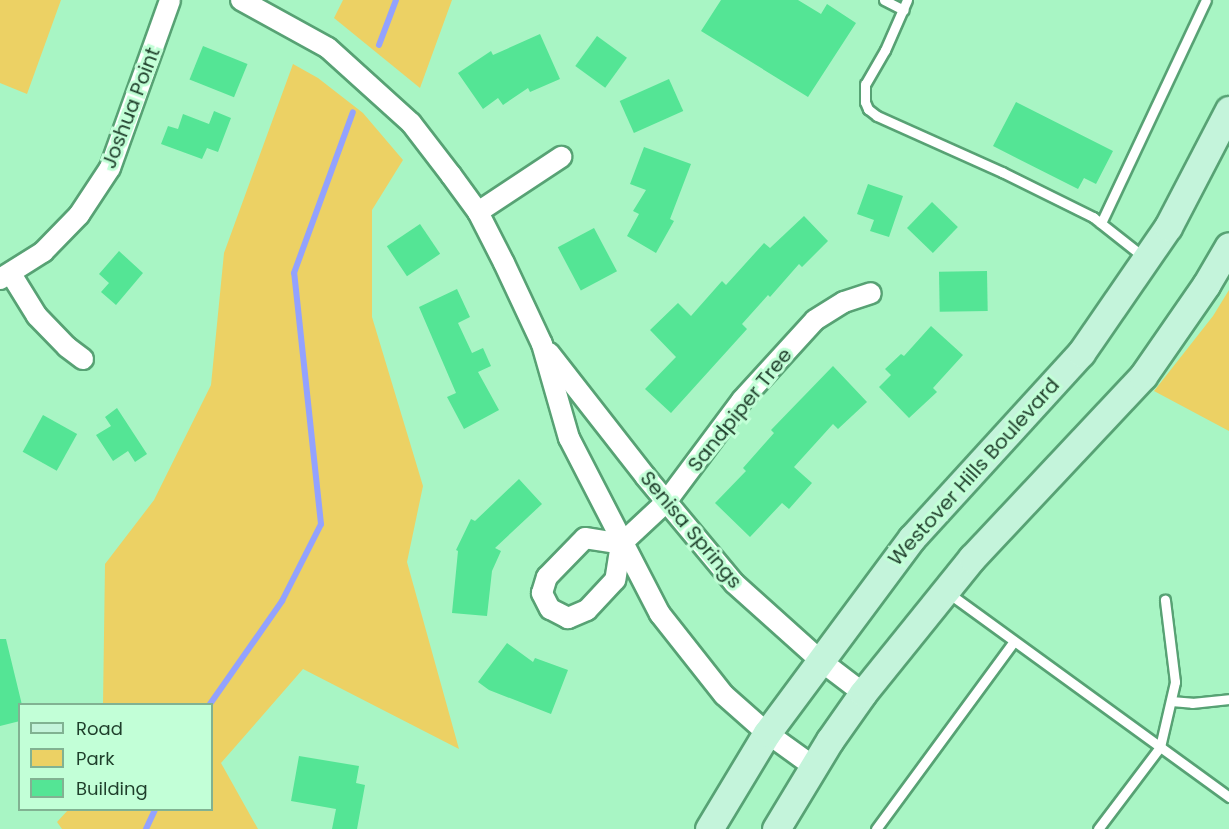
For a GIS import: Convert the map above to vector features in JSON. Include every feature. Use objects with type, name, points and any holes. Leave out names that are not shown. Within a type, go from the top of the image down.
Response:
[{"type":"main road","name":"Westover Hills Boulevard","points":[[709,829],[767,733],[912,538],[1082,352],[1168,227],[1229,110]]},
{"type":"main road","points":[[776,829],[813,766],[863,693],[945,591],[1024,501],[1072,454],[1143,376],[1206,285],[1229,246]]},
{"type":"street","name":"Joshua Point","points":[[5,277],[43,252],[79,215],[110,168],[170,0]]},
{"type":"street","name":"Senisa Springs","points":[[241,0],[328,48],[360,76],[411,123],[478,212],[542,344],[569,438],[621,544],[660,614],[724,695],[767,733],[813,766]]},
{"type":"street","points":[[478,212],[561,157]]},
{"type":"street","points":[[5,277],[37,316],[67,347],[83,359]]},
{"type":"street","name":"Sandpiper Tree","points":[[621,544],[666,502],[742,400],[815,320],[844,302],[871,293]]},
{"type":"street","name":"Senisa Springs","points":[[542,344],[666,502],[734,583],[821,661],[863,693]]},
{"type":"lane","points":[[884,0],[905,5],[866,84],[865,102],[868,109],[877,116],[1002,172],[1101,223],[1147,260]]},
{"type":"lane","points":[[1101,223],[1206,0]]},
{"type":"lane","points":[[945,591],[1229,797]]},
{"type":"lane","points":[[1098,829],[1160,747],[1175,682],[1165,600]]},
{"type":"lane","points":[[876,829],[1014,641]]},
{"type":"lane","points":[[1171,701],[1229,699]]},
{"type":"green space","points":[[0,0],[61,0],[27,94],[0,83]]},
{"type":"green space","points":[[343,0],[452,0],[420,88],[334,18]]},
{"type":"green space","points":[[293,64],[318,78],[363,113],[403,160],[372,210],[372,317],[423,486],[407,562],[459,749],[303,669],[221,763],[258,829],[62,829],[57,822],[67,811],[213,811],[213,703],[103,703],[105,564],[154,500],[211,385],[224,253]]},
{"type":"green space","points":[[1229,290],[1229,431],[1154,391],[1213,316]]},
{"type":"building","points":[[721,0],[798,0],[821,14],[827,4],[856,23],[808,97],[701,31]]},
{"type":"building","points":[[540,34],[560,79],[530,92],[528,88],[503,105],[498,98],[483,109],[458,73],[491,51],[493,55]]},
{"type":"building","points":[[597,36],[627,58],[605,88],[575,66]]},
{"type":"building","points":[[203,46],[248,64],[234,97],[190,79]]},
{"type":"building","points":[[669,79],[683,111],[634,133],[620,101]]},
{"type":"building","points":[[1016,102],[1113,151],[1096,184],[1084,178],[1078,189],[993,146]]},
{"type":"building","points":[[214,111],[231,118],[218,152],[207,148],[202,159],[161,144],[168,126],[178,129],[183,114],[209,124]]},
{"type":"building","points":[[644,147],[691,164],[670,219],[674,221],[656,253],[627,236],[639,214],[633,211],[646,190],[630,184]]},
{"type":"building","points":[[868,184],[903,196],[889,237],[870,231],[874,220],[857,214]]},
{"type":"building","points":[[932,202],[958,227],[933,253],[907,228]]},
{"type":"building","points":[[804,216],[828,241],[802,267],[799,264],[770,297],[768,295],[742,324],[747,329],[671,413],[645,389],[676,357],[650,330],[678,303],[691,316],[722,281],[726,285],[764,243],[770,248]]},
{"type":"building","points":[[420,224],[440,254],[407,276],[387,246]]},
{"type":"building","points":[[594,228],[617,271],[581,291],[558,247]]},
{"type":"building","points":[[119,251],[143,273],[116,305],[101,292],[109,283],[99,274]]},
{"type":"building","points":[[987,271],[988,311],[940,312],[939,272]]},
{"type":"building","points":[[457,289],[470,317],[458,323],[472,353],[483,348],[491,366],[478,372],[499,410],[464,429],[447,397],[456,393],[419,307]]},
{"type":"building","points":[[931,326],[963,355],[933,388],[937,392],[909,418],[879,387],[891,375],[885,369],[901,354],[904,356]]},
{"type":"building","points":[[833,366],[867,402],[838,429],[833,424],[794,467],[812,483],[789,509],[782,503],[750,537],[715,503],[746,471],[743,468],[774,433],[771,430]]},
{"type":"building","points":[[117,408],[147,454],[135,462],[128,451],[113,461],[96,435],[111,426],[105,417]]},
{"type":"building","points":[[43,415],[77,434],[57,471],[23,452]]},
{"type":"building","points":[[519,479],[542,504],[495,548],[501,551],[492,571],[487,616],[452,613],[458,551],[456,550],[471,519],[475,521]]},
{"type":"building","points":[[0,639],[6,639],[22,703],[18,703],[18,722],[0,726]]},
{"type":"building","points":[[507,643],[533,662],[535,658],[568,670],[551,714],[489,690],[478,682]]},
{"type":"building","points":[[299,756],[359,766],[356,783],[365,785],[357,829],[332,829],[336,809],[291,801]]},
{"type":"waterway","points":[[379,45],[396,0]]},
{"type":"waterway","points":[[211,703],[282,601],[321,524],[294,273],[353,112]]},
{"type":"waterway","points":[[146,829],[155,811]]}]
